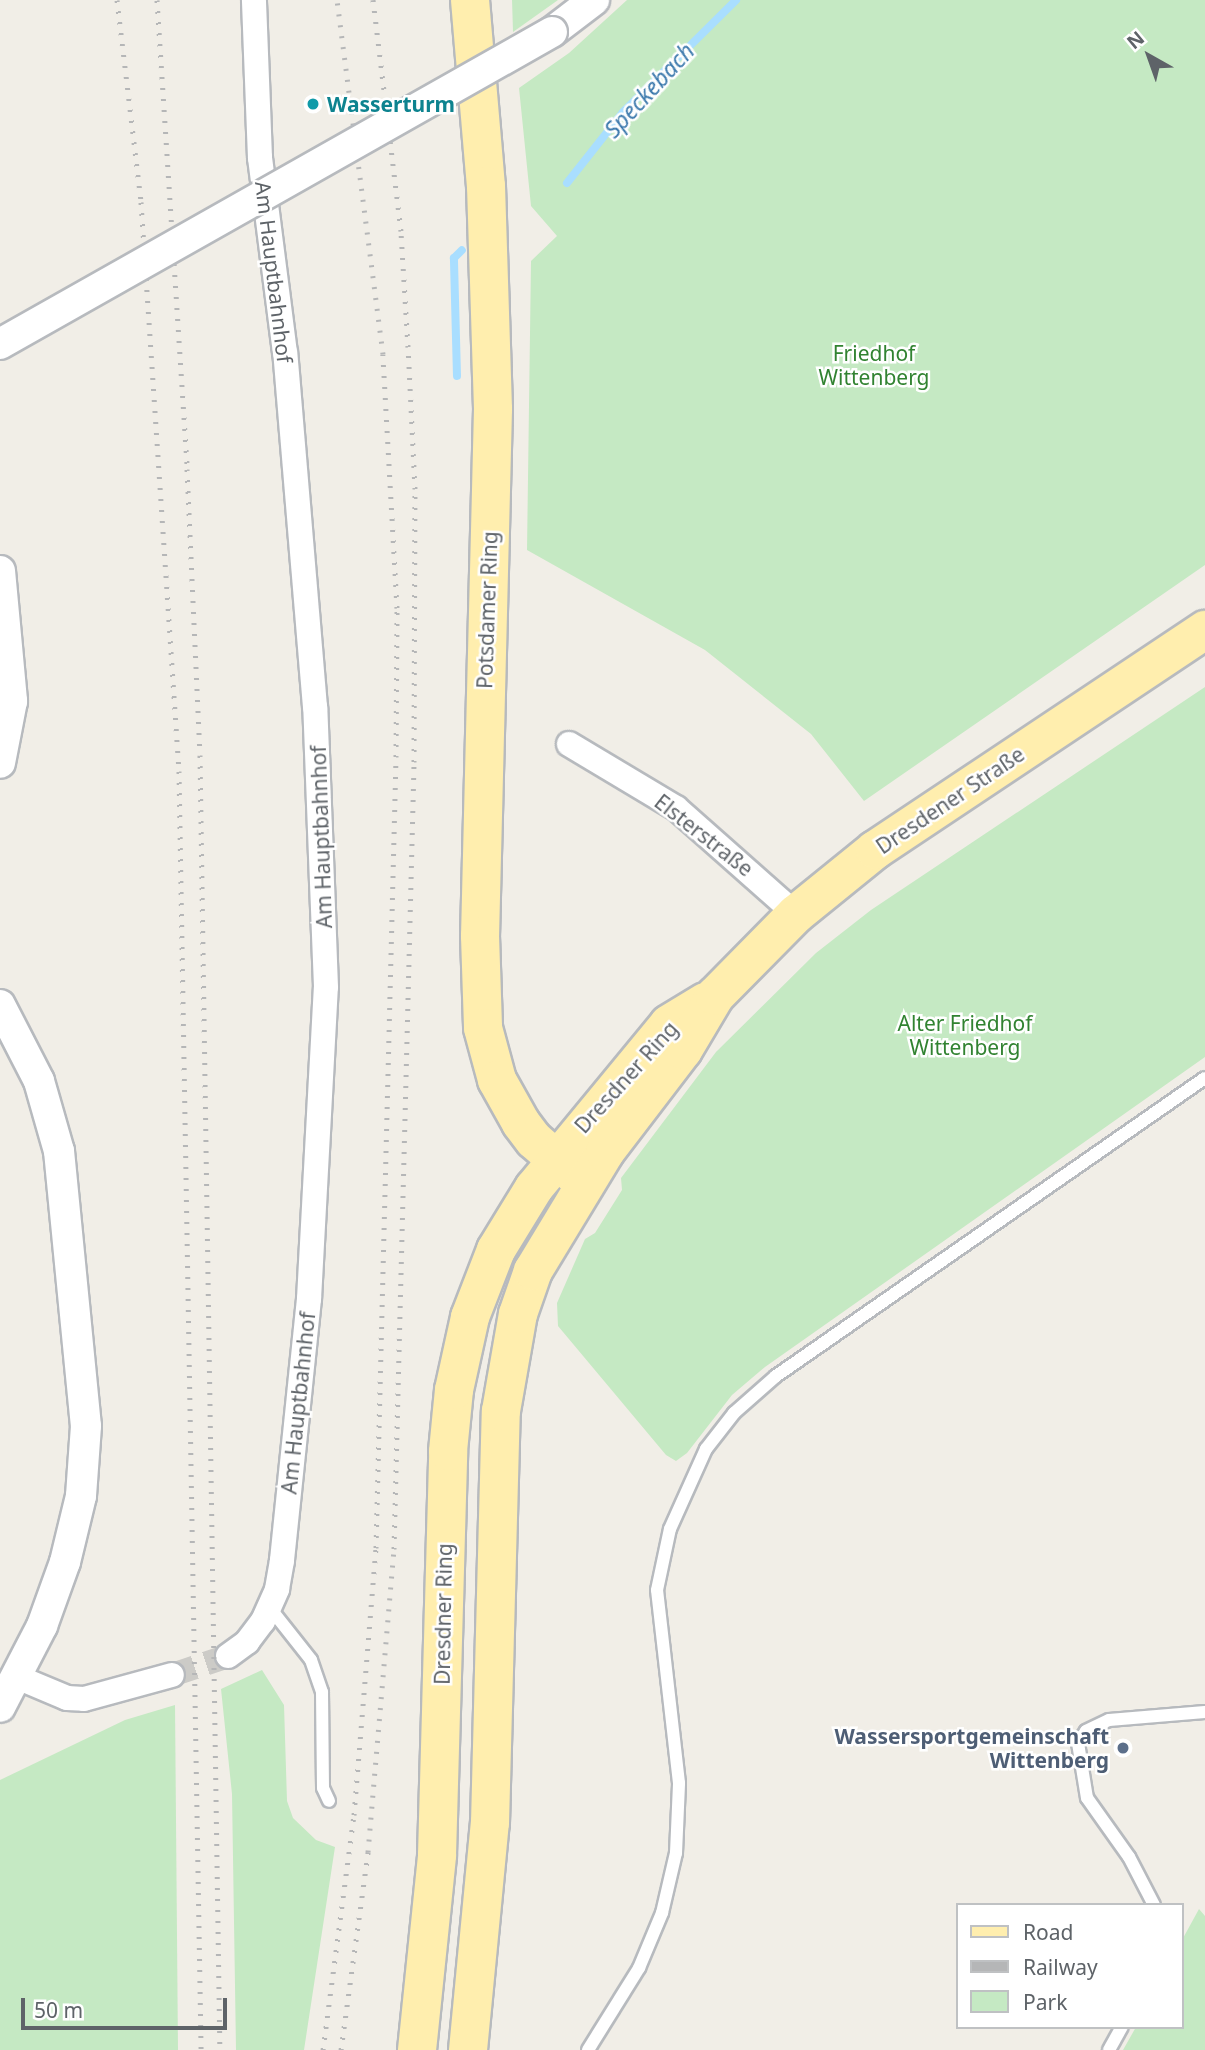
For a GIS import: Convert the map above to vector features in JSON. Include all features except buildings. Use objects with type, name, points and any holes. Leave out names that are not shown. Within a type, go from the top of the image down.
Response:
[{"type":"main road","name":"Potsdamer Ring","points":[[470,0],[486,186],[493,409],[481,1005],[487,1052],[500,1088],[534,1140],[585,1184]]},
{"type":"main road","name":"Dresdener Straße","points":[[715,996],[796,914],[875,850],[1205,630]]},
{"type":"main road","name":"Dresdner Ring","points":[[417,2050],[438,1838],[446,1490],[454,1390],[470,1317],[496,1250],[555,1159],[669,1024],[715,996]]},
{"type":"main road","name":"Dresdner Ring","points":[[468,2050],[489,1841],[497,1461],[505,1377],[533,1271],[585,1184],[683,1050],[715,996]]},
{"type":"street","name":"Am Hauptbahnhof","points":[[228,1656],[254,1635],[270,1608],[282,1560],[301,1392],[318,1169],[326,988],[315,707],[285,353],[260,158],[254,0]]},
{"type":"street","points":[[0,344],[552,32],[594,0]]},
{"type":"street","points":[[0,571],[12,690],[0,763]]},
{"type":"street","name":"Elsterstraße","points":[[569,744],[676,808],[796,914]]},
{"type":"street","points":[[0,1005],[30,1059],[52,1122],[71,1235],[86,1396],[85,1461],[75,1528],[55,1593],[17,1677],[0,1707]]},
{"type":"street","points":[[17,1677],[67,1698],[84,1699],[172,1675]]},
{"type":"lane","points":[[587,2050],[639,1968],[662,1913],[676,1853],[679,1783],[657,1590],[670,1529],[706,1449],[734,1413],[776,1376],[1205,1078]]},
{"type":"lane","points":[[270,1608],[311,1660],[322,1692],[324,1788],[329,1801]]},
{"type":"lane","points":[[1153,1903],[1129,1857],[1087,1798],[1078,1743],[1086,1731],[1109,1720],[1205,1712]]},
{"type":"lane","points":[[1109,2050],[1121,2029]]},
{"type":"green space","points":[[512,0],[558,0],[513,32]]},
{"type":"green space","name":"Friedhof Wittenberg","points":[[627,0],[1205,0],[1205,565],[864,801],[811,734],[705,650],[527,550],[531,261],[557,236],[531,206],[519,88],[569,53]]},
{"type":"green space","name":"Alter Friedhof Wittenberg","points":[[1205,687],[1205,1057],[765,1367],[732,1395],[687,1453],[676,1461],[666,1455],[558,1326],[557,1303],[585,1239],[595,1233],[622,1190],[621,1178],[716,1052],[816,953],[871,910]]},
{"type":"green space","points":[[262,1670],[284,1705],[287,1801],[293,1818],[316,1840],[335,1847],[304,2050],[236,2050],[232,1794],[221,1689]]},
{"type":"green space","points":[[175,1705],[178,2050],[0,2050],[0,1780],[125,1720]]},
{"type":"green space","points":[[1199,1909],[1205,1916],[1205,2050],[1123,2050],[1135,2029],[1184,2029],[1184,1936]]},
{"type":"waterway","name":"Speckebach","points":[[567,183],[623,112],[736,0]]},
{"type":"waterway","name":"Speckebach","points":[[457,376],[454,258],[462,250]]},
{"type":"tunnel","points":[[172,1675],[228,1656]]},
{"type":"railway","points":[[117,0],[141,202],[179,771],[201,2050]]},
{"type":"railway","points":[[157,0],[187,469],[200,755],[220,2050]]},
{"type":"railway","points":[[323,2050],[354,1815],[376,1548],[396,757],[397,608],[383,354],[337,0]]},
{"type":"railway","points":[[341,2050],[368,1852],[394,1549],[414,762],[415,489],[408,347],[401,231],[373,0]]},
{"type":"place","name":"Wasserturm","points":[[313,104]]},
{"type":"place","name":"Wassersportgemeinschaft Wittenberg","points":[[1123,1748]]}]
